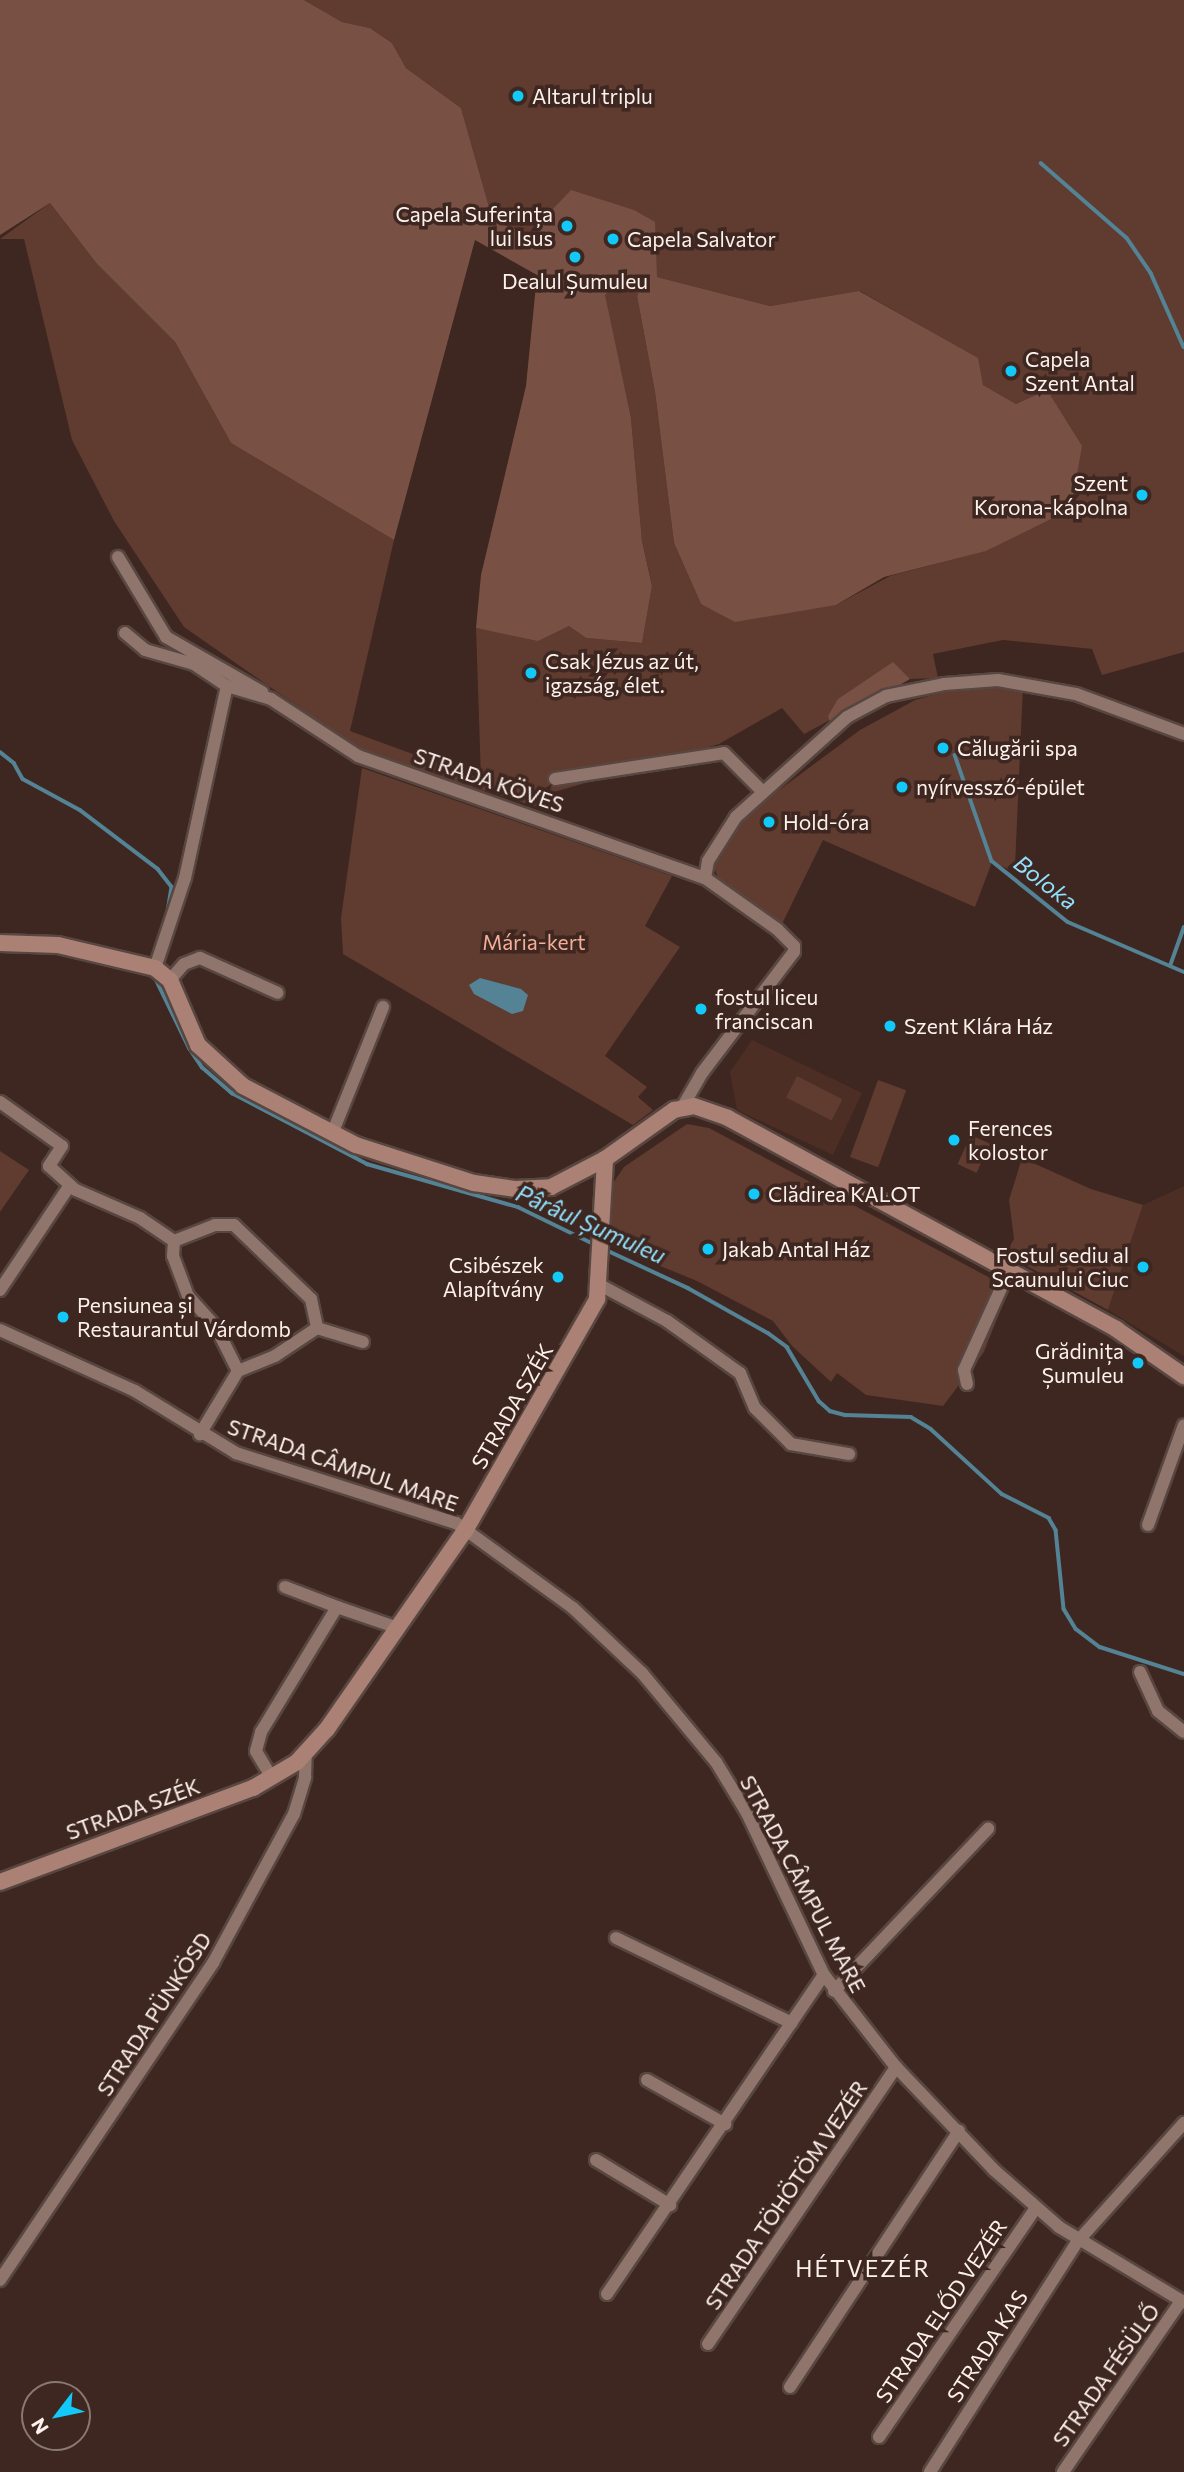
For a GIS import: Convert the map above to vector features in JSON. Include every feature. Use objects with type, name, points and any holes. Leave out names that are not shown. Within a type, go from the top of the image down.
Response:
[{"type":"street","name":"STRADA KÖVES","points":[[118,557],[156,626],[358,756],[705,878],[777,929],[794,952],[702,1073],[683,1106]]},
{"type":"street","name":"STRADA KÖVES","points":[[125,633],[145,650],[194,664],[227,686],[271,699]]},
{"type":"street","points":[[171,656],[176,641]]},
{"type":"street","points":[[705,878],[715,848],[762,791],[859,708],[886,696],[944,684],[998,680],[1052,687],[1184,734]]},
{"type":"street","points":[[152,968],[185,878],[227,686]]},
{"type":"street","points":[[555,779],[724,753],[762,791]]},
{"type":"street","points":[[4,945],[58,945],[152,968],[170,980],[198,1045],[219,1068],[272,1103],[332,1135],[419,1167],[515,1189],[551,1187],[605,1158],[659,1117],[683,1106],[728,1118],[1133,1339],[1184,1376]]},
{"type":"street","points":[[170,980],[184,964],[200,958],[278,993]]},
{"type":"street","points":[[332,1135],[383,1007]]},
{"type":"street","points":[[0,1102],[62,1146],[49,1166],[70,1185],[112,1209],[140,1218],[174,1241]]},
{"type":"street","name":"STRADA SZÉK","points":[[0,1882],[272,1778],[306,1752],[398,1628],[466,1529],[586,1321],[600,1285],[605,1158]]},
{"type":"street","points":[[0,1290],[70,1185]]},
{"type":"street","points":[[174,1241],[215,1224],[234,1226],[311,1299],[317,1328]]},
{"type":"street","points":[[174,1241],[173,1256],[188,1296],[216,1327],[238,1371]]},
{"type":"street","points":[[967,1384],[964,1370],[1009,1271]]},
{"type":"street","points":[[600,1285],[667,1321],[740,1373],[755,1408],[791,1444],[849,1454]]},
{"type":"street","points":[[317,1328],[363,1342]]},
{"type":"street","points":[[200,1434],[238,1371],[275,1356],[317,1328]]},
{"type":"street","name":"STRADA CÂMPUL MARE","points":[[0,1330],[135,1391],[200,1434],[262,1462],[430,1513],[466,1529],[610,1641],[697,1736],[747,1813],[824,1975],[895,2067],[1036,2208],[1077,2241],[1182,2301]]},
{"type":"street","points":[[1148,1525],[1184,1426]]},
{"type":"street","points":[[285,1587],[398,1628]]},
{"type":"street","points":[[272,1778],[256,1751],[261,1732],[337,1607]]},
{"type":"street","points":[[1140,1672],[1158,1711],[1184,1732]]},
{"type":"street","name":"STRADA PÜNKÖSD","points":[[0,2280],[213,1963],[295,1814],[302,1794],[306,1752]]},
{"type":"street","points":[[834,1991],[988,1829]]},
{"type":"street","points":[[616,1938],[792,2023]]},
{"type":"street","points":[[607,2294],[824,1975]]},
{"type":"street","name":"STRADA TÖHÖTÖM VEZÉR","points":[[708,2344],[895,2067]]},
{"type":"street","points":[[647,2080],[725,2124]]},
{"type":"street","name":"STRADA KAS","points":[[930,2472],[1077,2241],[1184,2123]]},
{"type":"street","points":[[790,2387],[959,2131]]},
{"type":"street","points":[[596,2161],[670,2205]]},
{"type":"street","name":"STRADA ELŐD VEZÉR","points":[[878,2437],[1036,2208]]},
{"type":"street","name":"STRADA FÉSÜLŐ","points":[[1063,2472],[1182,2301]]},
{"type":"shaded area","points":[[0,0],[304,0],[342,22],[370,28],[392,43],[406,68],[461,108],[493,221],[529,234],[571,190],[634,210],[655,222],[657,277],[770,306],[859,291],[978,358],[983,385],[1016,404],[1047,390],[1082,446],[1073,497],[1053,518],[986,551],[884,577],[836,605],[735,622],[701,604],[674,543],[655,392],[637,296],[644,283],[621,277],[605,295],[631,418],[642,541],[652,586],[642,643],[586,638],[569,626],[538,641],[476,628],[481,575],[526,386],[537,275],[475,240],[394,540],[231,443],[175,342],[97,264],[50,203],[0,235]]},
{"type":"shaded area","points":[[893,662],[910,679],[831,725],[828,716],[838,699]]},
{"type":"shaded area","points":[[752,1040],[862,1093],[833,1155],[737,1110],[730,1072]]},
{"type":"shaded area","points":[[1184,1186],[1184,1356],[1108,1310],[1143,1205]]},
{"type":"green space","points":[[304,0],[1184,0],[1184,652],[1102,675],[1092,649],[1003,640],[933,654],[938,678],[910,679],[893,663],[855,688],[830,720],[804,734],[782,708],[719,744],[544,795],[540,808],[366,754],[184,627],[114,521],[72,440],[24,239],[0,239],[50,203],[97,264],[175,342],[231,443],[394,540],[350,731],[481,779],[476,628],[538,640],[569,626],[586,638],[642,643],[652,585],[642,541],[631,418],[604,295],[621,277],[645,283],[637,296],[655,392],[674,543],[701,604],[709,607],[836,605],[890,576],[988,550],[1014,534],[1048,390],[1016,404],[983,385],[977,358],[860,291],[770,306],[657,277],[493,221],[461,108],[406,68],[392,43],[370,28],[342,22]]},
{"type":"green space","points":[[1023,686],[1015,867],[1008,869],[992,862],[975,907],[823,840],[780,928],[718,878],[714,867],[718,856],[740,819],[860,730],[915,700],[946,691]]},
{"type":"green space","name":"Mária-kert","points":[[362,768],[672,876],[645,926],[680,947],[605,1056],[647,1087],[638,1097],[653,1110],[633,1125],[343,954],[341,918]]},
{"type":"green space","points":[[797,1076],[842,1099],[832,1121],[786,1097]]},
{"type":"green space","points":[[878,1080],[906,1090],[878,1167],[850,1157]]},
{"type":"green space","points":[[687,1124],[709,1128],[1009,1288],[984,1352],[943,1406],[866,1395],[837,1373],[831,1382],[792,1346],[773,1321],[697,1281],[609,1245],[613,1183],[624,1167]]},
{"type":"green space","points":[[971,1135],[990,1144],[977,1173],[957,1164]]},
{"type":"green space","points":[[0,1151],[29,1170],[0,1212]]},
{"type":"green space","points":[[1022,1158],[1091,1189],[1143,1205],[1108,1310],[1005,1254],[1014,1239],[1009,1200]]},
{"type":"water","points":[[480,978],[521,989],[528,995],[523,1011],[512,1014],[474,994],[469,985]]},
{"type":"waterway","points":[[1041,163],[1127,238],[1151,273],[1184,347]]},
{"type":"waterway","name":"Pârâul Șumuleu","points":[[0,752],[14,763],[23,779],[80,810],[158,869],[172,887],[168,911]]},
{"type":"waterway","name":"Boloka","points":[[955,755],[992,861],[1068,922],[1184,972]]},
{"type":"waterway","points":[[1170,966],[1184,927]]},
{"type":"waterway","name":"Pârâul Șumuleu","points":[[154,975],[190,1049],[202,1067],[232,1093],[367,1164],[518,1207],[594,1244]]},
{"type":"waterway","name":"Pârâul Șumuleu","points":[[604,1249],[688,1288],[768,1333],[787,1347],[819,1401],[830,1411],[845,1415],[911,1417],[931,1429],[1002,1494],[1049,1518],[1056,1530],[1064,1609],[1076,1629],[1100,1647],[1184,1674]]},
{"type":"place","name":"Altarul triplu","points":[[518,96]]},
{"type":"place","name":"Capela Suferința lui Isus","points":[[567,226]]},
{"type":"place","name":"Capela Salvator","points":[[613,239]]},
{"type":"place","name":"Dealul Șumuleu","points":[[575,257]]},
{"type":"place","name":"Capela Szent Antal","points":[[1011,371]]},
{"type":"place","name":"Szent Korona-kápolna","points":[[1142,495]]},
{"type":"place","name":"Csak Jézus az út, igazság, élet.","points":[[531,673]]},
{"type":"place","name":"Călugării spa","points":[[943,748]]},
{"type":"place","name":"nyírvessző-épület","points":[[902,787]]},
{"type":"place","name":"Hold-óra","points":[[769,822]]},
{"type":"place","name":"fostul liceu franciscan","points":[[701,1009]]},
{"type":"place","name":"Szent Klára Ház","points":[[890,1026]]},
{"type":"place","name":"Ferences kolostor","points":[[954,1140]]},
{"type":"place","name":"Clădirea KALOT","points":[[754,1194]]},
{"type":"place","name":"Jakab Antal Ház","points":[[708,1249]]},
{"type":"place","name":"Fostul sediu al Scaunului Ciuc","points":[[1143,1267]]},
{"type":"place","name":"Csibészek Alapítvány","points":[[558,1277]]},
{"type":"place","name":"Pensiunea și Restaurantul Várdomb","points":[[63,1317]]},
{"type":"place","name":"Grădinița Șumuleu","points":[[1138,1363]]},
{"type":"district","name":"HÉTVEZÉR","points":[[863,2268]]}]
